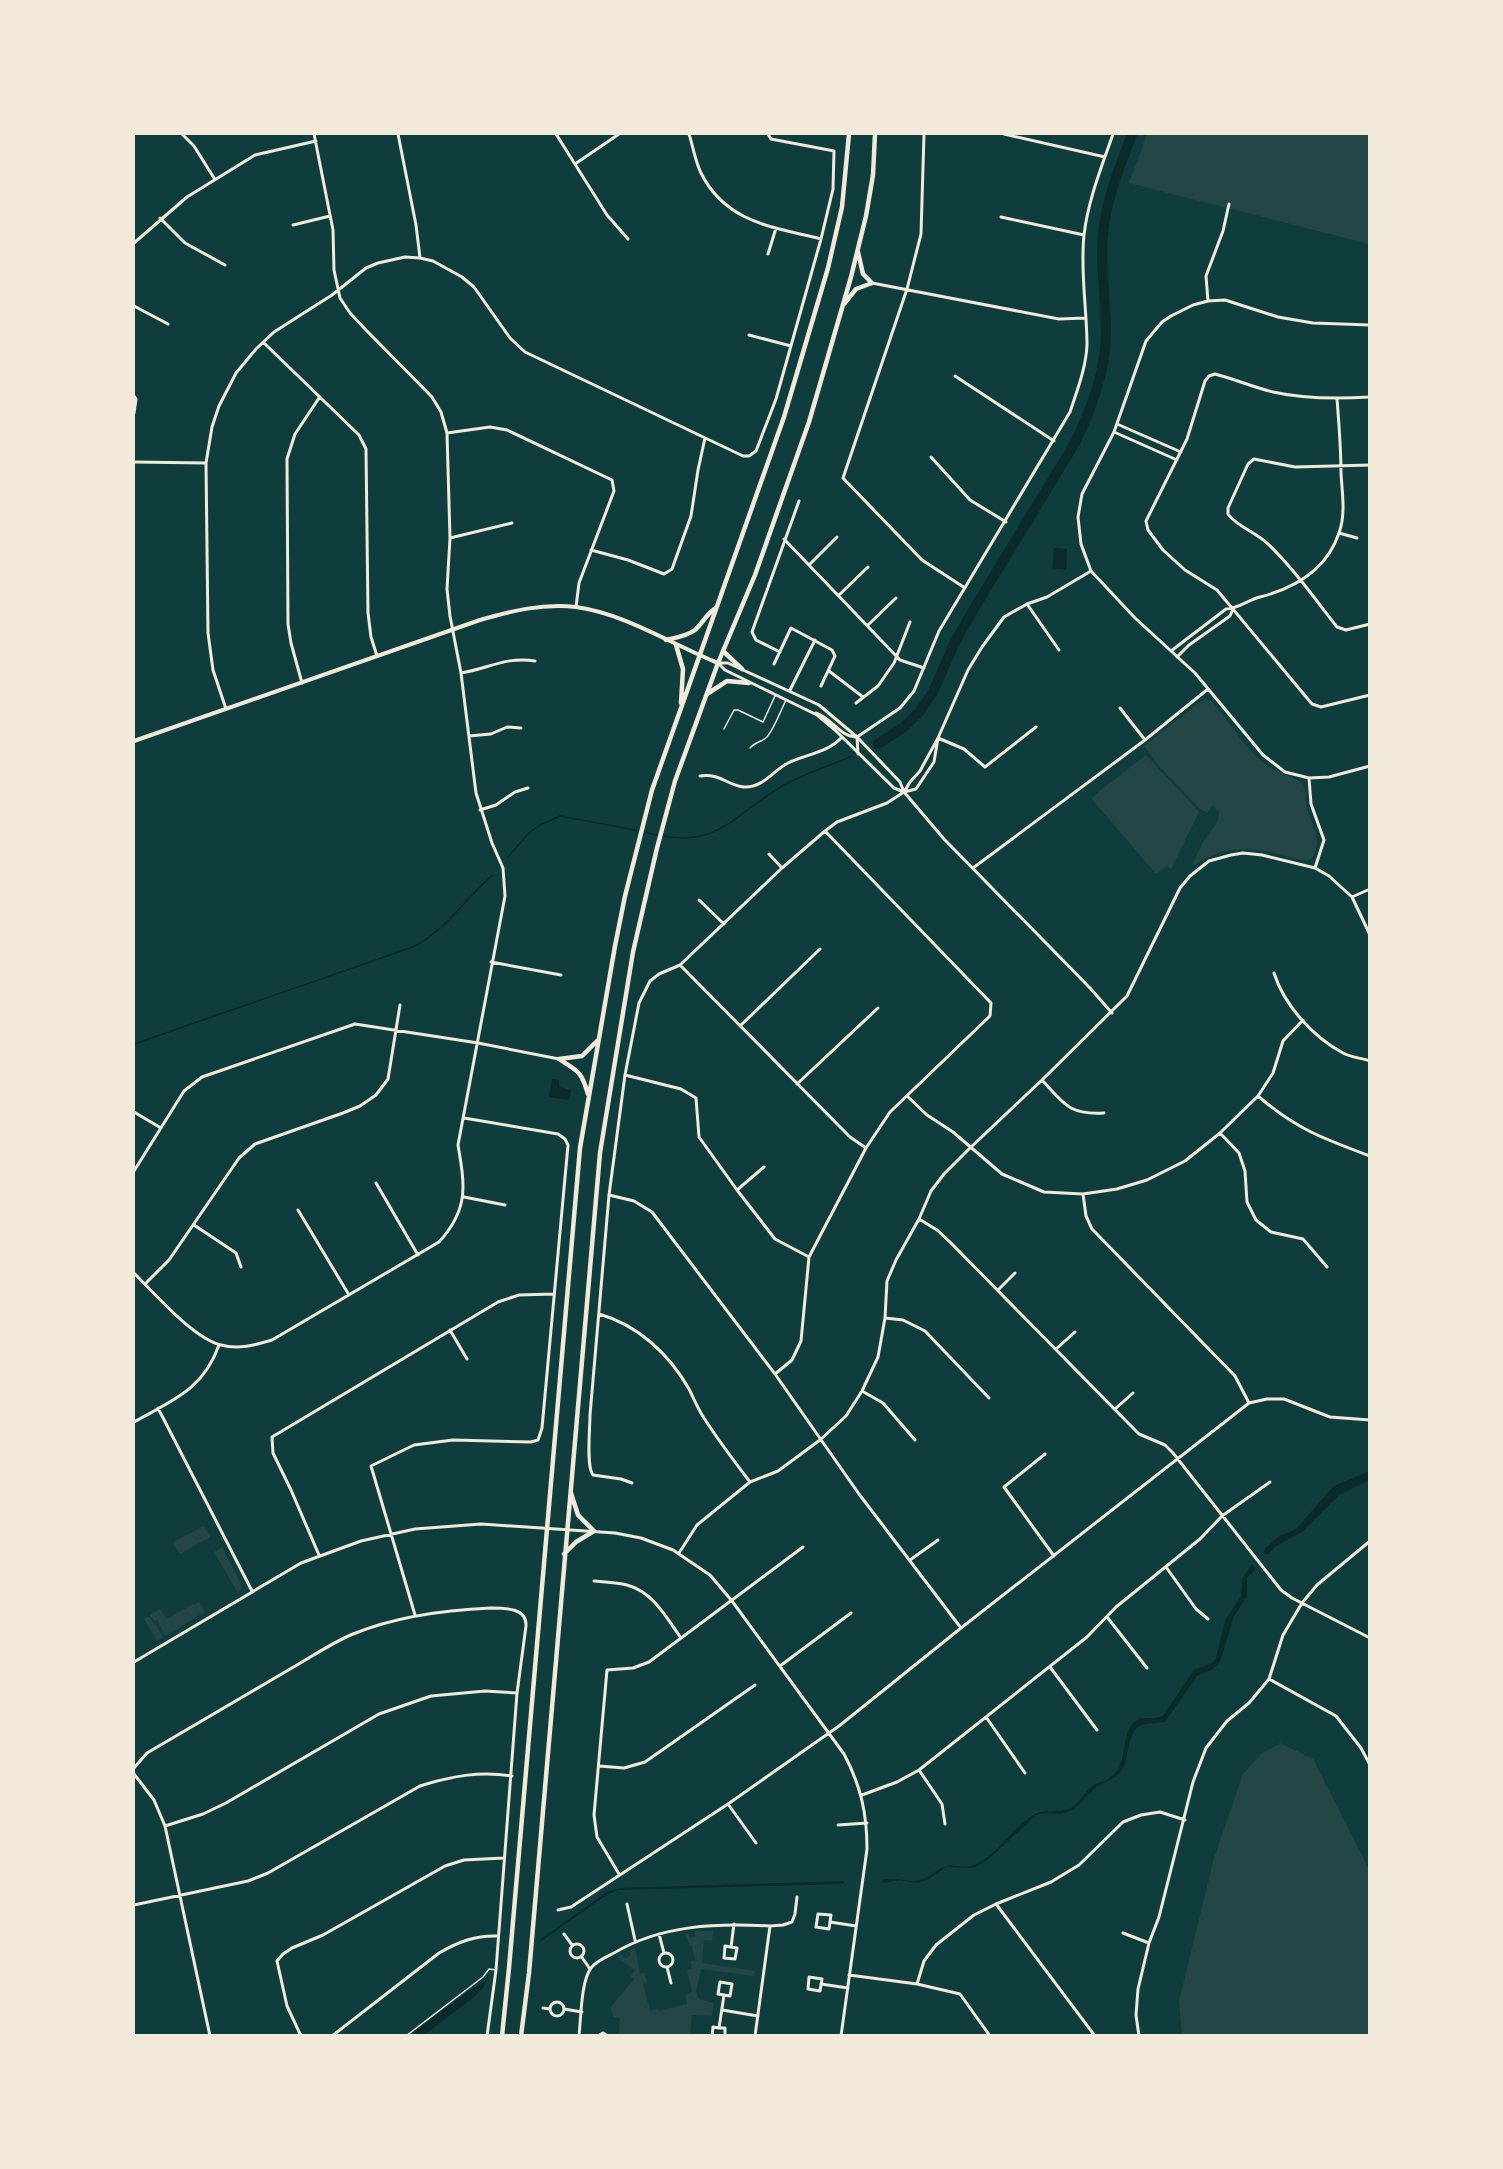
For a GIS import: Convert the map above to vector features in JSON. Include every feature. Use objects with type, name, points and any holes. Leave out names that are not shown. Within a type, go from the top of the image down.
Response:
[{"type":"main road","points":[[502,2036],[580,1148],[598,1040],[625,896],[641,827],[784,417],[828,268],[842,207],[849,134]]},
{"type":"main road","points":[[521,2036],[529,1972],[600,1153],[633,952],[675,781],[718,663],[755,575],[809,422],[843,306],[866,216],[873,175],[875,134]]},
{"type":"main road","points":[[843,306],[856,289],[872,283],[863,274],[858,250]]},
{"type":"main road","points":[[666,640],[692,632],[708,612],[716,608]]},
{"type":"main road","points":[[676,645],[683,669],[682,705]]},
{"type":"main road","points":[[723,651],[742,669]]},
{"type":"main road","points":[[707,694],[727,681],[749,683]]},
{"type":"main road","points":[[559,1059],[582,1056],[598,1040]]},
{"type":"main road","points":[[559,1059],[583,1077],[588,1097]]},
{"type":"main road","points":[[564,1554],[576,1542],[594,1531],[576,1512],[570,1489]]},
{"type":"street","points":[[182,134],[194,146],[215,178]]},
{"type":"street","points":[[134,1273],[195,1332],[219,1345],[253,1346],[272,1340],[439,1242],[459,1214],[464,1197],[464,1180],[458,1145],[505,896],[503,868],[480,810],[476,793],[461,673],[452,630],[447,589],[450,538],[447,433],[441,412],[432,397],[350,313],[338,291],[334,270],[333,230],[314,134]]},
{"type":"street","points":[[398,134],[416,225],[420,258]]},
{"type":"street","points":[[556,134],[607,215],[628,240]]},
{"type":"street","points":[[575,164],[619,134]]},
{"type":"street","points":[[689,134],[700,172],[717,199],[736,214],[776,228],[821,239]]},
{"type":"street","points":[[226,709],[213,670],[208,633],[206,463],[212,427],[219,406],[236,373],[263,342],[274,332],[338,291],[366,268],[405,257],[420,258],[450,269],[474,287],[510,338],[525,352],[743,456],[753,454],[776,399],[833,189],[834,151],[771,139],[768,134]]},
{"type":"street","points":[[924,134],[921,234],[907,289],[843,478],[922,560],[965,588]]},
{"type":"street","points":[[1004,134],[1105,157]]},
{"type":"street","points":[[811,712],[826,717],[848,736],[857,737],[900,708],[914,691],[939,631],[1070,412],[1080,382],[1087,348],[1084,235],[1089,204],[1113,134]]},
{"type":"street","points":[[134,243],[160,218],[187,197],[255,155],[316,141]]},
{"type":"street","points":[[1208,301],[1206,276],[1223,231],[1229,204]]},
{"type":"street","points":[[293,225],[330,216]]},
{"type":"street","points":[[1001,217],[1084,235]]},
{"type":"street","points":[[160,218],[185,243],[225,265]]},
{"type":"street","points":[[768,254],[776,228]]},
{"type":"street","points":[[872,283],[1059,319],[1086,318]]},
{"type":"street","points":[[1370,326],[1278,317],[1225,300],[1208,301],[1179,310],[1162,322],[1152,333],[1140,354],[1114,432],[1082,494],[1078,517],[1081,544],[1091,572],[1208,689],[1263,755],[1285,772],[1310,778],[1329,777],[1370,766]]},
{"type":"street","points":[[134,306],[168,324]]},
{"type":"street","points":[[749,335],[791,346]]},
{"type":"street","points":[[263,342],[359,435],[366,449],[368,613],[371,637],[377,656]]},
{"type":"street","points":[[1370,398],[1299,397],[1272,392],[1215,374],[1209,376],[1205,381],[1181,452],[1146,521],[1146,526],[1162,550],[1185,570],[1217,590],[1316,707],[1370,695]]},
{"type":"street","points":[[955,376],[1054,441]]},
{"type":"street","points":[[134,396],[136,404],[134,413]]},
{"type":"street","points":[[302,683],[288,624],[287,459],[294,434],[319,398]]},
{"type":"street","points":[[1171,651],[1226,609],[1233,609],[1254,599],[1282,591],[1310,574],[1321,563],[1339,533],[1343,501],[1337,399]]},
{"type":"street","points":[[1117,424],[1181,452]]},
{"type":"street","points":[[447,433],[490,427],[507,430],[609,478],[614,484],[614,491],[579,583],[576,607]]},
{"type":"street","points":[[1114,432],[1177,460]]},
{"type":"street","points":[[591,550],[628,560],[664,574],[668,573],[672,569],[692,516],[705,438]]},
{"type":"street","points":[[931,457],[970,500],[1006,522]]},
{"type":"street","points":[[1370,465],[1295,467],[1254,459],[1248,464],[1228,508],[1230,518],[1269,545],[1341,630],[1370,624]]},
{"type":"street","points":[[134,462],[206,463]]},
{"type":"street","points":[[780,652],[756,640],[752,632],[799,501]]},
{"type":"street","points":[[450,538],[512,523]]},
{"type":"street","points":[[1339,533],[1357,538]]},
{"type":"street","points":[[810,564],[837,537]]},
{"type":"street","points":[[784,539],[900,660],[924,668]]},
{"type":"street","points":[[839,595],[868,567]]},
{"type":"street","points":[[904,792],[920,771],[938,738],[968,670],[982,646],[1004,617],[1027,604],[1047,597],[1091,572]]},
{"type":"street","points":[[868,625],[896,598]]},
{"type":"street","points":[[1027,604],[1059,650]]},
{"type":"street","points":[[134,741],[509,611],[543,607],[576,607],[603,613],[700,656],[718,663],[728,663],[819,705],[857,737],[900,782],[904,792],[944,839],[1112,1013]]},
{"type":"street","points":[[1177,657],[1189,645],[1230,616],[1233,609]]},
{"type":"street","points":[[856,702],[878,686],[894,663],[910,622]]},
{"type":"street","points":[[774,664],[791,628],[832,650],[835,656],[821,686]]},
{"type":"street","points":[[790,690],[815,640]]},
{"type":"street","points":[[461,673],[487,668],[502,661],[514,659],[535,661]]},
{"type":"street","points":[[718,663],[725,670],[749,683],[818,715],[894,788],[904,792]]},
{"type":"street","points":[[829,671],[863,697]]},
{"type":"street","points":[[973,868],[1145,740],[1208,689]]},
{"type":"street","points":[[1120,708],[1145,740]]},
{"type":"street","points":[[469,736],[491,734],[507,727],[522,728]]},
{"type":"street","points":[[938,738],[964,749],[985,767],[1036,728]]},
{"type":"street","points":[[700,776],[711,775],[745,787],[763,782],[787,763],[828,748],[842,737]]},
{"type":"street","points":[[857,737],[858,754]]},
{"type":"street","points":[[632,1483],[621,1479],[596,1476],[589,1470],[590,1415],[609,1195],[625,1076],[639,1004],[650,981],[658,974],[680,965],[782,868],[825,831],[837,822],[887,803],[904,792],[916,789],[934,762],[938,738]]},
{"type":"street","points":[[1310,778],[1311,804],[1324,840],[1316,868]]},
{"type":"street","points":[[480,810],[496,805],[515,792],[528,788]]},
{"type":"street","points":[[775,1374],[792,1360],[801,1341],[809,1257],[866,1148],[890,1112],[990,1016],[991,1003],[825,831]]},
{"type":"street","points":[[769,854],[782,868]]},
{"type":"street","points":[[679,1552],[698,1526],[750,1482],[778,1471],[820,1440],[846,1416],[862,1391],[878,1357],[885,1318],[887,1281],[931,1191],[969,1148],[1112,1013],[1127,996],[1180,888],[1190,876],[1209,861],[1243,854],[1262,855],[1316,868],[1329,876],[1352,897],[1370,935]]},
{"type":"street","points":[[1352,897],[1370,889]]},
{"type":"street","points":[[699,900],[723,924]]},
{"type":"street","points":[[740,1026],[820,949]]},
{"type":"street","points":[[491,962],[561,975]]},
{"type":"street","points":[[680,965],[850,1137],[866,1148]]},
{"type":"street","points":[[1274,973],[1278,986],[1303,1020],[1319,1037],[1344,1054],[1370,1061]]},
{"type":"street","points":[[145,1284],[169,1260],[239,1158],[255,1144],[343,1113],[360,1106],[376,1095],[387,1079],[400,1005]]},
{"type":"street","points":[[797,1084],[878,1008]]},
{"type":"street","points":[[907,1096],[927,1115],[953,1132],[1002,1174],[1044,1192],[1083,1194],[1117,1189],[1147,1180],[1185,1161],[1220,1132],[1258,1096],[1273,1073],[1283,1041],[1303,1020]]},
{"type":"street","points":[[134,1171],[184,1092],[202,1077],[355,1024],[478,1043],[559,1059]]},
{"type":"street","points":[[625,1076],[681,1089],[696,1098],[699,1137],[775,1239],[809,1257]]},
{"type":"street","points":[[1042,1080],[1066,1106],[1085,1114],[1104,1113]]},
{"type":"street","points":[[1258,1096],[1280,1115],[1313,1135],[1370,1156]]},
{"type":"street","points":[[134,1112],[161,1128]]},
{"type":"street","points":[[415,1615],[371,1466],[414,1445],[453,1440],[531,1442],[538,1440],[542,1428],[568,1150],[565,1139],[558,1134],[463,1118]]},
{"type":"street","points":[[1220,1132],[1239,1153],[1245,1171],[1247,1202],[1256,1220],[1271,1232],[1303,1239],[1327,1267]]},
{"type":"street","points":[[737,1190],[764,1167]]},
{"type":"street","points":[[376,1183],[418,1255]]},
{"type":"street","points":[[1083,1194],[1086,1215],[1092,1229],[1235,1376],[1249,1403]]},
{"type":"street","points":[[609,1195],[634,1201],[652,1212],[775,1374],[820,1440],[961,1628]]},
{"type":"street","points":[[464,1197],[505,1205]]},
{"type":"street","points":[[298,1210],[349,1295]]},
{"type":"street","points":[[919,1219],[937,1230],[1139,1434],[1165,1445],[1179,1459],[1281,1590],[1370,1638]]},
{"type":"street","points":[[194,1225],[236,1253],[241,1267]]},
{"type":"street","points":[[998,1290],[1015,1273]]},
{"type":"street","points":[[319,1555],[273,1453],[272,1437],[506,1298],[530,1293],[554,1294]]},
{"type":"street","points":[[599,1314],[620,1321],[648,1338],[665,1356],[688,1388],[703,1417],[750,1482]]},
{"type":"street","points":[[885,1318],[903,1320],[925,1331],[989,1398]]},
{"type":"street","points":[[450,1330],[467,1359]]},
{"type":"street","points":[[1056,1349],[1075,1332]]},
{"type":"street","points":[[134,1422],[197,1384],[207,1372],[219,1345]]},
{"type":"street","points":[[862,1391],[883,1403],[915,1440]]},
{"type":"street","points":[[1115,1409],[1133,1393]]},
{"type":"street","points":[[558,1910],[571,1907],[728,1804],[828,1733],[1249,1403],[1267,1399],[1284,1399],[1330,1417],[1370,1420]]},
{"type":"street","points":[[159,1408],[252,1591]]},
{"type":"street","points":[[1046,1454],[1004,1487],[1054,1556]]},
{"type":"street","points":[[862,1794],[897,1782],[920,1770],[1087,1637],[1116,1606],[1200,1539],[1222,1516],[1270,1482]]},
{"type":"street","points":[[134,1662],[301,1563],[361,1541],[415,1529],[469,1525],[566,1528],[641,1538],[679,1552],[710,1575],[732,1601],[849,1764],[862,1794],[867,1823],[867,1849],[841,2036]]},
{"type":"street","points":[[910,1560],[938,1539]]},
{"type":"street","points":[[1139,2036],[1136,2015],[1138,1989],[1185,1820],[1193,1782],[1206,1749],[1227,1721],[1249,1703],[1269,1679],[1283,1635],[1302,1603],[1317,1585],[1370,1540]]},
{"type":"street","points":[[619,1874],[597,1837],[594,1815],[607,1670],[633,1668],[649,1662],[803,1546]]},
{"type":"street","points":[[1166,1567],[1196,1610],[1208,1619]]},
{"type":"street","points":[[594,1581],[627,1585],[643,1591],[657,1604],[681,1638]]},
{"type":"street","points":[[134,1768],[147,1753],[352,1634],[415,1615],[457,1610],[495,1608],[512,1610],[524,1615],[526,1626],[518,1693],[496,1970],[488,2036]]},
{"type":"street","points":[[780,1666],[851,1613]]},
{"type":"street","points":[[1107,1617],[1147,1668]]},
{"type":"street","points":[[1050,1667],[1097,1730]]},
{"type":"street","points":[[1269,1679],[1336,1716],[1361,1748],[1370,1765]]},
{"type":"street","points":[[599,1766],[624,1768],[645,1762],[756,1685]]},
{"type":"street","points":[[165,1826],[203,1814],[226,1803],[380,1714],[431,1696],[485,1691],[518,1693]]},
{"type":"street","points":[[986,1717],[1025,1773]]},
{"type":"street","points":[[920,1770],[942,1804],[945,1824]]},
{"type":"street","points":[[134,1774],[154,1800],[165,1826],[210,2036]]},
{"type":"street","points":[[134,1905],[248,1881],[268,1873],[420,1786],[448,1777],[470,1774],[512,1776]]},
{"type":"street","points":[[728,1804],[756,1843]]},
{"type":"street","points":[[918,1984],[924,1961],[936,1945],[974,1915],[1051,1882],[1079,1865],[1123,1822],[1141,1815],[1160,1812],[1185,1820]]},
{"type":"street","points":[[838,1824],[867,1823]]},
{"type":"street","points":[[301,2036],[291,2018],[283,1988],[278,1961],[283,1954],[323,1935],[446,1866],[464,1860],[504,1858]]},
{"type":"street","points":[[579,2036],[586,1981],[590,1969],[597,1962],[635,1940],[694,1927],[734,1924],[783,1926],[792,1922],[797,1897]]},
{"type":"street","points":[[627,1904],[635,1940]]},
{"type":"street","points":[[996,1904],[1095,2036]]},
{"type":"street","points":[[818,1914],[831,1916],[830,1922],[830,1929],[816,1928],[818,1914]]},
{"type":"street","points":[[830,1922],[856,1926]]},
{"type":"street","points":[[729,1966],[730,1958],[724,1958],[725,1946],[731,1947],[734,1924]]},
{"type":"street","points":[[755,2036],[770,1926]]},
{"type":"street","points":[[1123,1933],[1149,1943]]},
{"type":"street","points":[[564,1934],[572,1945]]},
{"type":"street","points":[[659,1934],[664,1953]]},
{"type":"street","points":[[332,2036],[439,1953],[476,1937],[498,1936]]},
{"type":"street","points":[[572,1945],[576,1943],[582,1946],[581,1956]]},
{"type":"street","points":[[572,1945],[570,1954],[576,1958],[581,1956]]},
{"type":"street","points":[[664,1953],[669,1953],[674,1959],[672,1965],[667,1967],[659,1963],[659,1958],[664,1953]]},
{"type":"street","points":[[581,1956],[590,1969]]},
{"type":"street","points":[[667,1967],[671,1983]]},
{"type":"street","points":[[849,1975],[918,1984],[960,1994],[990,2036]]},
{"type":"street","points":[[809,1977],[822,1979],[821,1984],[820,1991],[808,1989],[809,1977]]},
{"type":"street","points":[[720,1982],[732,1984],[730,1996],[724,1995],[718,1994],[720,1982]]},
{"type":"street","points":[[821,1984],[848,1988]]},
{"type":"street","points":[[719,2028],[724,1995]]},
{"type":"street","points":[[557,2002],[563,2005],[564,2009],[560,2015],[555,2016],[550,2009],[551,2004],[557,2002]]},
{"type":"street","points":[[543,2008],[550,2009]]},
{"type":"street","points":[[564,2009],[582,2012]]},
{"type":"street","points":[[722,2010],[758,2016]]},
{"type":"street","points":[[712,2036],[713,2027],[725,2028],[725,2036]]},
{"type":"street","points":[[598,2036],[603,2033],[608,2036]]},
{"type":"lane","points":[[724,729],[734,710],[763,722],[776,695]]},
{"type":"lane","points":[[750,748],[770,733],[786,700]]},
{"type":"lane","points":[[406,2036],[489,1970],[496,1970]]},
{"type":"shaded area","points":[[1147,134],[1369,134],[1369,244],[1129,183]]},
{"type":"shaded area","points":[[1054,548],[1067,549],[1066,570],[1052,568]]},
{"type":"shaded area","points":[[1206,699],[1213,702],[1246,745],[1261,760],[1269,767],[1303,784],[1307,808],[1317,840],[1317,846],[1311,859],[1301,860],[1249,849],[1227,851],[1206,858],[1195,865],[1193,863],[1203,842],[1218,821],[1219,812],[1212,805],[1208,813],[1200,809],[1158,765],[1144,746]]},
{"type":"shaded area","points":[[1146,755],[1199,812],[1171,869],[1167,866],[1156,874],[1091,798]]},
{"type":"shaded area","points":[[552,1079],[559,1080],[559,1087],[571,1090],[569,1100],[549,1097]]},
{"type":"shaded area","points":[[1369,1471],[1369,1480],[1339,1495],[1303,1531],[1275,1547],[1269,1554],[1263,1554],[1265,1549],[1279,1536],[1296,1529],[1334,1486]]},
{"type":"shaded area","points":[[204,1526],[210,1537],[180,1554],[173,1542]]},
{"type":"shaded area","points":[[222,1547],[241,1584],[241,1590],[238,1593],[214,1552]]},
{"type":"shaded area","points":[[1252,1564],[1255,1569],[1247,1578],[1247,1596],[1234,1616],[1220,1662],[1211,1670],[1197,1676],[1165,1722],[1145,1724],[1136,1728],[1125,1763],[1117,1776],[1097,1787],[1072,1810],[1064,1813],[1036,1815],[991,1857],[974,1868],[946,1867],[929,1879],[918,1883],[899,1880],[883,1883],[882,1880],[890,1879],[919,1880],[947,1866],[974,1865],[990,1856],[1033,1815],[1072,1807],[1091,1787],[1111,1777],[1121,1764],[1131,1725],[1140,1719],[1163,1716],[1194,1670],[1212,1663],[1216,1658],[1225,1621],[1241,1596],[1242,1579]]},
{"type":"shaded area","points":[[199,1602],[205,1612],[165,1636],[157,1620],[154,1621],[150,1615],[160,1609],[167,1619]]},
{"type":"shaded area","points":[[150,1617],[163,1637],[157,1641],[144,1619]]},
{"type":"shaded area","points":[[1280,1743],[1313,1759],[1369,1869],[1369,2035],[1182,2035],[1179,2001],[1214,1858],[1243,1774],[1260,1755]]},
{"type":"shaded area","points":[[844,1881],[844,1884],[618,1890],[608,1894],[540,1942],[541,1939],[607,1892],[619,1888]]},
{"type":"shaded area","points":[[695,1931],[713,1931],[712,1941],[704,1940],[702,1963],[755,1971],[754,1976],[701,1969],[696,1992],[699,1999],[714,2003],[712,2016],[692,2015],[690,2035],[619,2035],[620,2018],[613,2017],[611,2007],[634,1979],[630,1977],[635,1970],[617,1957],[622,1954],[625,1959],[631,1955],[629,1951],[635,1947],[640,1974],[644,1972],[647,1983],[643,1984],[650,2011],[687,2004],[685,1995],[692,1991],[687,1970],[692,1969],[691,1961],[695,1960],[692,1946],[685,1934],[689,1933],[690,1938],[695,1937]]},
{"type":"shaded area","points":[[487,1980],[474,1997],[424,2035],[409,2035],[470,1990]]},
{"type":"waterway","points":[[878,744],[904,727],[920,711],[933,692],[955,642],[1075,443],[1087,417],[1100,376],[1105,347],[1106,320],[1102,253],[1104,226],[1112,191],[1132,134]]},
{"type":"waterway","points":[[644,832],[689,838],[706,835],[735,820],[784,785],[852,756]]},
{"type":"waterway","points":[[508,857],[530,832],[560,816],[640,831]]},
{"type":"waterway","points":[[134,1044],[413,947],[445,924],[493,875]]}]
